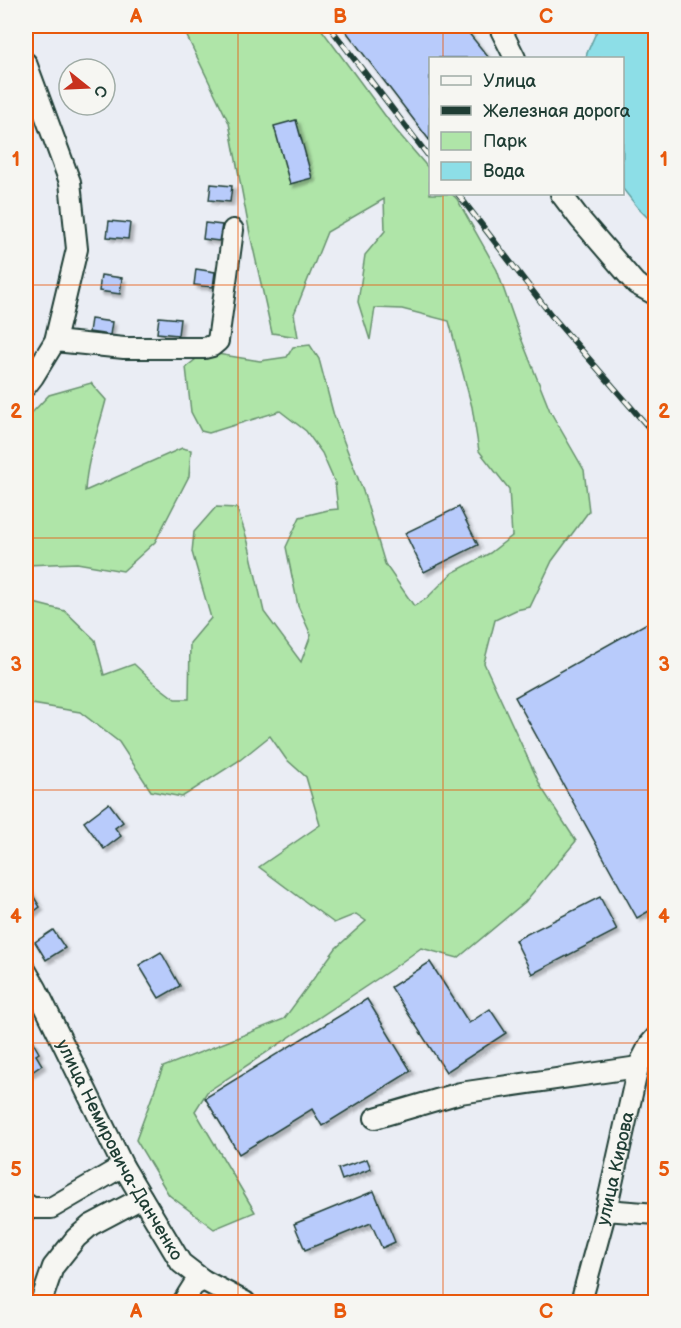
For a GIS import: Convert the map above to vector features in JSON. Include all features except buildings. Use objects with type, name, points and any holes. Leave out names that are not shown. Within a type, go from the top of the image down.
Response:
[{"type":"street","points":[[499,26],[514,57]]},
{"type":"street","points":[[26,63],[70,182],[77,249],[56,341],[26,386]]},
{"type":"street","points":[[562,195],[636,284],[656,295]]},
{"type":"street","points":[[56,341],[124,348],[204,348],[212,346],[218,341],[233,230]]},
{"type":"street","name":"улица Немировича-Данченко","points":[[26,972],[123,1166],[181,1263],[203,1280],[245,1302]]},
{"type":"street","name":"улица Кирова","points":[[581,1302],[606,1210],[638,1067],[654,1042]]},
{"type":"street","points":[[375,1118],[460,1093],[638,1067]]},
{"type":"street","points":[[26,1204],[32,1208],[51,1208],[123,1166]]},
{"type":"street","points":[[41,1302],[53,1267],[76,1239],[91,1225],[142,1198]]},
{"type":"street","points":[[606,1210],[656,1214]]},
{"type":"street","points":[[183,1302],[194,1286],[203,1280]]},
{"type":"green space","points":[[182,26],[319,26],[395,129],[429,169],[429,195],[453,195],[457,199],[497,270],[550,411],[584,470],[589,511],[552,561],[530,607],[516,610],[495,620],[484,663],[541,787],[576,841],[525,902],[458,958],[421,948],[207,1092],[195,1111],[255,1212],[214,1229],[169,1195],[136,1140],[163,1067],[284,1019],[336,948],[366,921],[356,914],[334,923],[259,867],[320,825],[306,777],[286,759],[270,736],[240,760],[182,797],[151,791],[119,742],[80,712],[26,703],[26,601],[65,611],[95,640],[104,675],[134,664],[175,699],[189,699],[190,643],[211,618],[192,552],[194,532],[216,507],[237,508],[248,542],[264,612],[301,662],[311,635],[298,606],[286,547],[300,517],[338,509],[335,483],[322,453],[306,431],[280,411],[209,433],[201,431],[191,412],[186,367],[205,352],[260,361],[287,357],[293,347],[310,345],[319,359],[334,416],[363,491],[385,564],[414,606],[426,599],[452,573],[490,553],[512,536],[509,489],[479,451],[472,407],[449,321],[402,309],[375,308],[370,340],[358,302],[365,255],[385,231],[384,199],[327,232],[294,314],[298,337],[272,333],[229,123]]},
{"type":"green space","points":[[91,383],[106,400],[90,456],[85,491],[182,448],[191,450],[189,476],[155,542],[123,571],[77,563],[26,565],[26,419],[49,395]]},
{"type":"water","points":[[599,26],[655,26],[655,225],[624,190],[624,57],[586,57]]},
{"type":"railway","points":[[329,26],[429,157]]},
{"type":"railway","points":[[459,195],[551,315],[656,436]]}]
